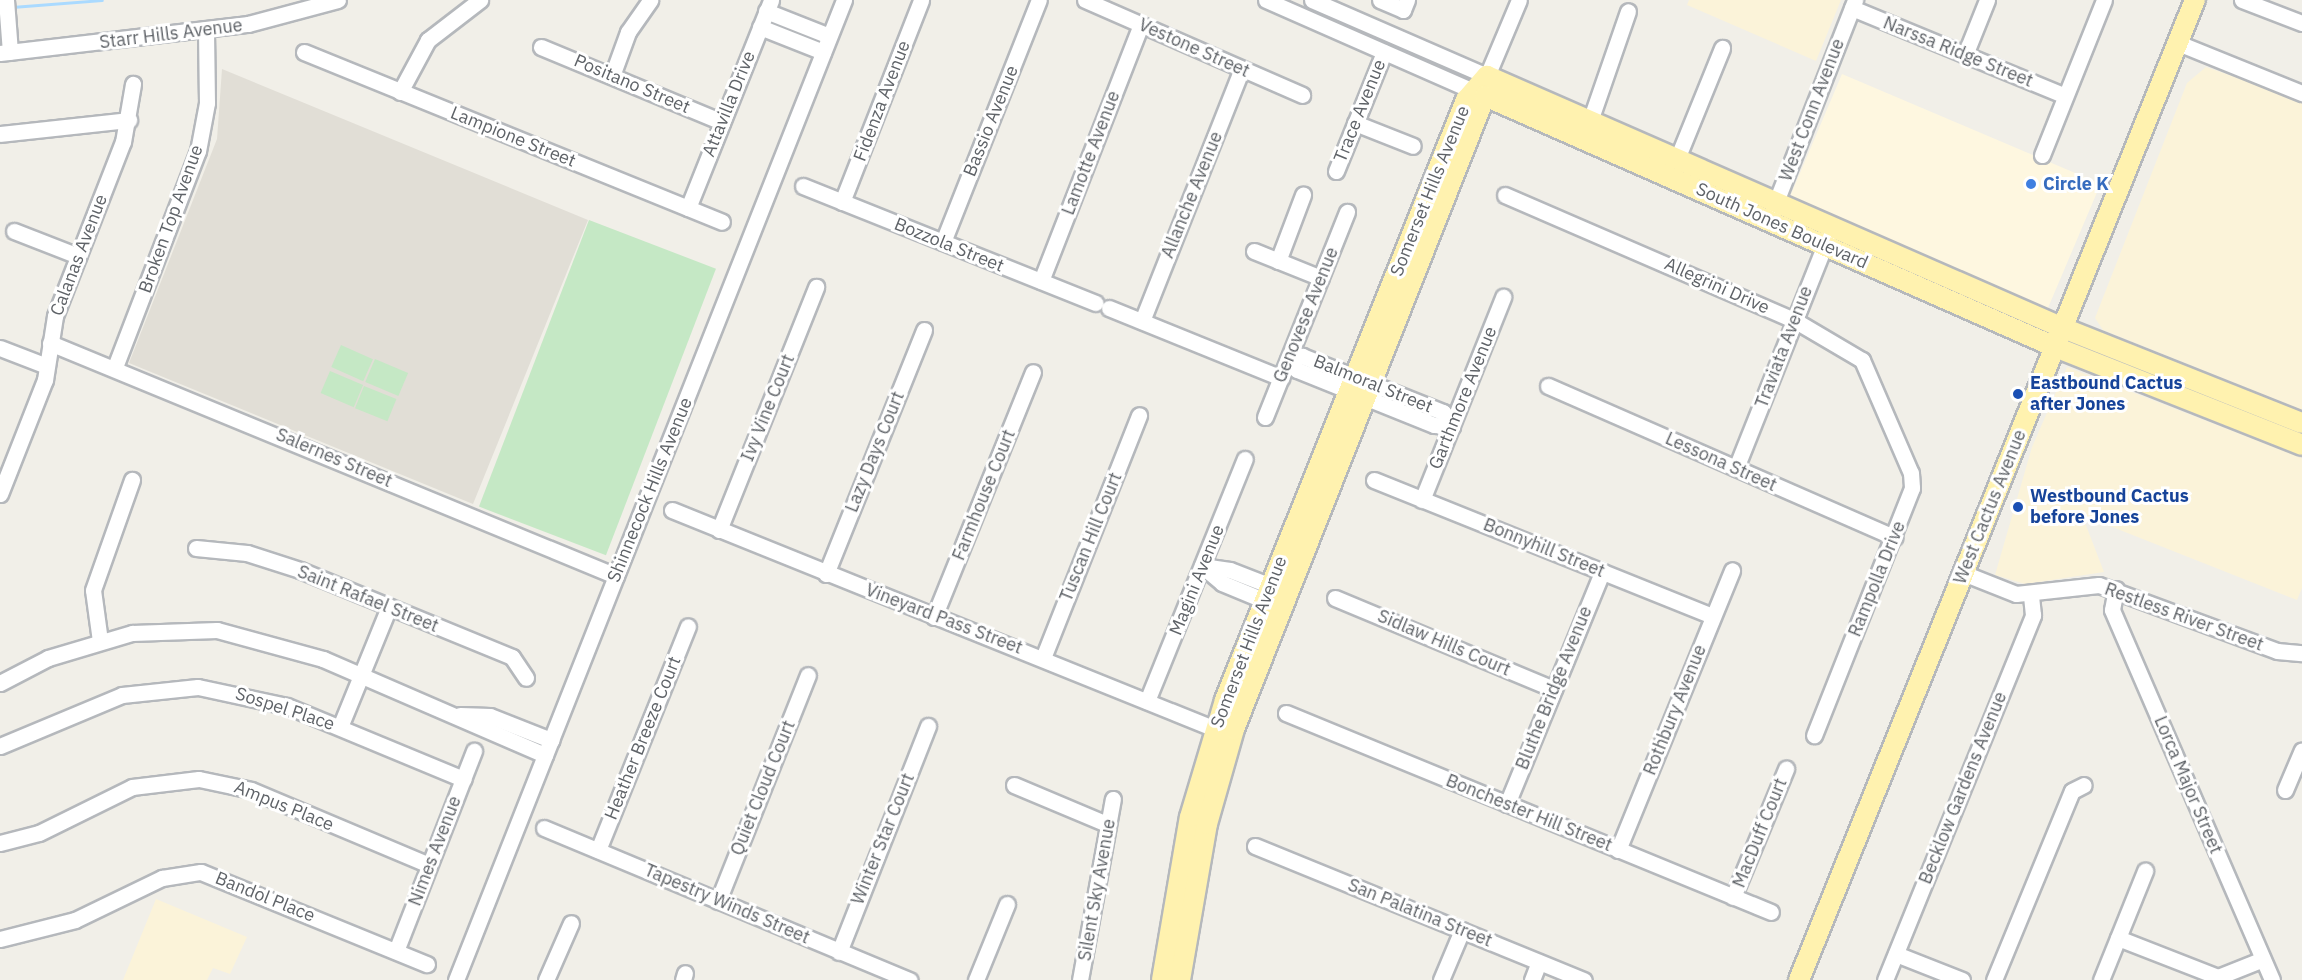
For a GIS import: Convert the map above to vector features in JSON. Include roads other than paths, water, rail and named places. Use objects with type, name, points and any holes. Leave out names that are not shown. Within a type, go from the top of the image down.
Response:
[{"type":"main road","name":"West Cactus Avenue","points":[[1799,980],[2195,0]]},
{"type":"main road","name":"South Jones Boulevard","points":[[1481,87],[1590,121],[1677,159],[1772,211],[1825,245],[2055,347],[2302,445]]},
{"type":"main road","name":"South Jones Boulevard","points":[[1481,87],[1772,211],[1833,227],[2062,328],[2302,423]]},
{"type":"main road","name":"Somerset Hills Avenue","points":[[1162,980],[1188,827],[1215,729],[1275,596],[1481,87]]},
{"type":"main road","name":"Somerset Hills Avenue","points":[[1180,980],[1221,766],[1275,596]]},
{"type":"street","points":[[5,52],[8,16],[6,0]]},
{"type":"street","name":"Starr Hills Avenue","points":[[5,52],[206,30],[281,18],[338,0]]},
{"type":"street","points":[[400,92],[428,40],[480,0]]},
{"type":"street","points":[[612,76],[628,32],[650,0]]},
{"type":"street","name":"Shinnecock Hills Avenue","points":[[456,980],[844,0]]},
{"type":"street","name":"Fidenza Avenue","points":[[842,202],[921,0]]},
{"type":"street","name":"Bassio Avenue","points":[[942,242],[1039,0]]},
{"type":"street","name":"Vestone Street","points":[[1085,0],[1302,95]]},
{"type":"street","name":"South Jones Boulevard","points":[[1266,0],[1384,52],[1481,87]]},
{"type":"street","name":"South Jones Boulevard","points":[[1312,0],[1481,87]]},
{"type":"street","points":[[1380,0],[1405,5]]},
{"type":"street","points":[[1481,87],[1519,0]]},
{"type":"street","points":[[1965,55],[1987,0]]},
{"type":"street","points":[[2042,154],[2104,0]]},
{"type":"street","points":[[2242,0],[2279,7],[2302,23]]},
{"type":"street","name":"Narssa Ridge Street","points":[[1853,4],[1965,55],[2065,96]]},
{"type":"street","name":"West Conn Avenue","points":[[1772,211],[1853,4]]},
{"type":"street","points":[[769,6],[830,36]]},
{"type":"street","name":"Attavilla Drive","points":[[688,208],[769,6]]},
{"type":"street","points":[[1590,121],[1628,11]]},
{"type":"street","name":"Lamotte Avenue","points":[[1041,281],[1141,25]]},
{"type":"street","points":[[760,27],[823,52]]},
{"type":"street","name":"Broken Top Avenue","points":[[115,367],[196,157],[207,103],[206,30]]},
{"type":"street","points":[[2178,44],[2302,93]]},
{"type":"street","name":"Positano Street","points":[[542,46],[722,122]]},
{"type":"street","points":[[1677,159],[1722,48]]},
{"type":"street","name":"Lampione Street","points":[[304,52],[722,222]]},
{"type":"street","name":"Trace Avenue","points":[[1336,171],[1384,52]]},
{"type":"street","name":"Allanche Avenue","points":[[1142,321],[1242,69]]},
{"type":"street","name":"Calanas Avenue","points":[[0,494],[4,473],[47,366],[55,316],[129,120],[133,84]]},
{"type":"street","points":[[0,134],[129,120]]},
{"type":"street","points":[[1355,123],[1413,146]]},
{"type":"street","name":"Bozzola Street","points":[[803,186],[1142,321]]},
{"type":"street","points":[[1278,261],[1303,195]]},
{"type":"street","name":"Allegrini Drive","points":[[1505,195],[1794,320],[1855,351],[1889,421]]},
{"type":"street","name":"Genovese Avenue","points":[[1265,417],[1347,212]]},
{"type":"street","name":"Traviata Avenue","points":[[1736,468],[1833,227]]},
{"type":"street","points":[[14,231],[78,256]]},
{"type":"street","points":[[1254,251],[1321,278]]},
{"type":"street","name":"Ivy Vine Court","points":[[720,530],[816,287]]},
{"type":"street","name":"Garthmore Avenue","points":[[1422,500],[1503,297]]},
{"type":"street","points":[[1142,321],[1281,378]]},
{"type":"street","name":"Lazy Days Court","points":[[826,574],[924,330]]},
{"type":"street","name":"Salernes Street","points":[[50,343],[115,367],[616,576]]},
{"type":"street","points":[[0,348],[47,366]]},
{"type":"street","name":"Balmoral Street","points":[[1288,360],[1302,356],[1360,387],[1443,412],[1452,426]]},
{"type":"street","name":"Farmhouse Court","points":[[934,617],[1033,372]]},
{"type":"street","name":"Lessona Street","points":[[1548,386],[1894,537]]},
{"type":"street","name":"Tuscan Hill Court","points":[[1043,658],[1139,415]]},
{"type":"street","name":"Rampolla Drive","points":[[1814,735],[1894,537],[1912,481],[1889,421]]},
{"type":"street","name":"Magini Avenue","points":[[1147,700],[1245,459]]},
{"type":"street","points":[[100,641],[93,590],[132,480]]},
{"type":"street","name":"Bonnyhill Street","points":[[1374,480],[1713,616]]},
{"type":"street","name":"Vineyard Pass Street","points":[[672,510],[1215,729]]},
{"type":"street","name":"Saint Rafael Street","points":[[196,548],[280,562],[512,657],[526,678]]},
{"type":"street","points":[[1202,566],[1275,596]]},
{"type":"street","name":"Rothbury Avenue","points":[[1618,850],[1732,570]]},
{"type":"street","name":"Bluthe Bridge Avenue","points":[[1507,804],[1602,572]]},
{"type":"street","name":"Restless River Street","points":[[1962,573],[2031,595],[2093,585],[2116,589],[2277,651],[2302,653]]},
{"type":"street","name":"Lorca Major Street","points":[[2116,589],[2112,610],[2272,980]]},
{"type":"street","name":"Becklow Gardens Avenue","points":[[1885,980],[2033,615],[2031,595]]},
{"type":"street","name":"Sidlaw Hills Court","points":[[1335,598],[1554,689]]},
{"type":"street","points":[[340,727],[389,607]]},
{"type":"street","name":"Heather Breeze Court","points":[[598,850],[688,626]]},
{"type":"street","points":[[0,683],[48,658],[100,641],[152,630],[217,630],[278,642],[460,715],[481,730],[545,755]]},
{"type":"street","name":"Quiet Cloud Court","points":[[718,901],[808,675]]},
{"type":"street","name":"Sospel Place","points":[[0,746],[104,700],[182,687],[248,694],[340,727],[463,779]]},
{"type":"street","name":"Bonchester Hill Street","points":[[1286,714],[1771,912]]},
{"type":"street","points":[[460,715],[490,716],[551,740]]},
{"type":"street","name":"Winter Star Court","points":[[838,952],[928,726]]},
{"type":"street","points":[[2286,790],[2298,771],[2302,750]]},
{"type":"street","name":"Nimes Avenue","points":[[396,951],[474,751]]},
{"type":"street","name":"MacDuff Court","points":[[1733,897],[1786,770]]},
{"type":"street","name":"Ampus Place","points":[[0,843],[59,824],[125,790],[199,779],[251,790],[429,865]]},
{"type":"street","points":[[1014,784],[1107,824]]},
{"type":"street","points":[[1994,980],[2072,791],[2084,785]]},
{"type":"street","name":"Silent Sky Avenue","points":[[1080,980],[1113,799]]},
{"type":"street","name":"Tapestry Winds Street","points":[[544,828],[910,980]]},
{"type":"street","name":"San Palatina Street","points":[[1255,846],[1584,980]]},
{"type":"street","points":[[2101,980],[2145,871]]},
{"type":"street","name":"Bandol Place","points":[[0,939],[75,921],[162,878],[201,873],[427,964]]},
{"type":"street","points":[[976,980],[1007,904]]},
{"type":"street","points":[[546,980],[571,923]]},
{"type":"street","points":[[1442,980],[1462,930]]},
{"type":"street","points":[[2118,938],[2218,976],[2263,959]]},
{"type":"street","points":[[1896,954],[1962,980]]},
{"type":"street","points":[[1532,980],[1539,962]]},
{"type":"waterway","points":[[12,7],[102,0]]},
{"type":"place","name":"Circle K","points":[[2031,184]]},
{"type":"place","name":"Eastbound Cactus after Jones","points":[[2018,394]]},
{"type":"place","name":"Westbound Cactus before Jones","points":[[2018,507]]}]
